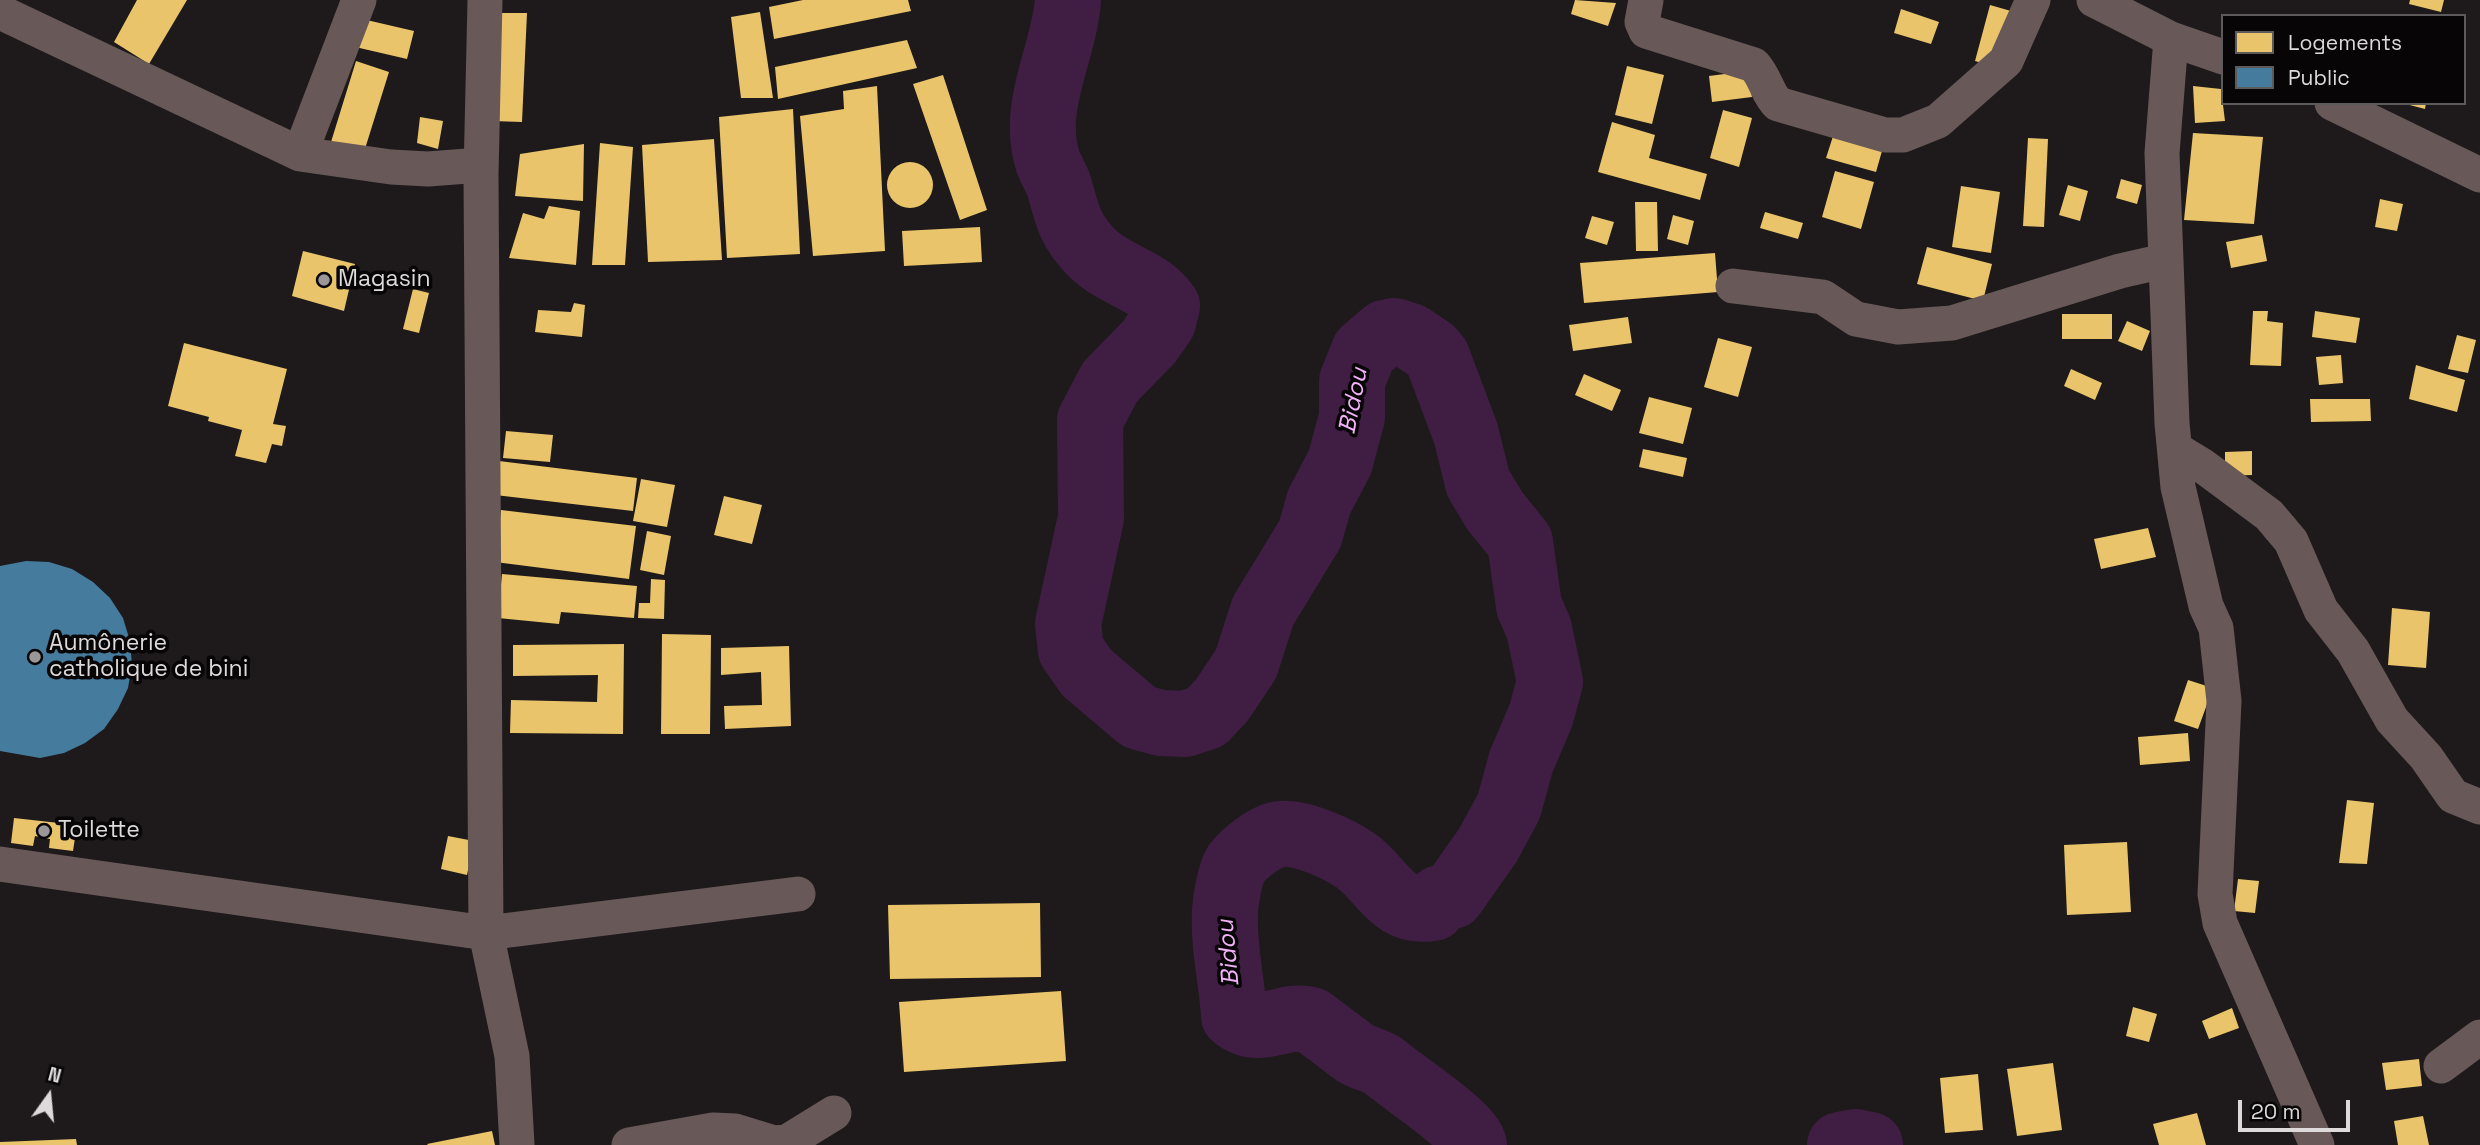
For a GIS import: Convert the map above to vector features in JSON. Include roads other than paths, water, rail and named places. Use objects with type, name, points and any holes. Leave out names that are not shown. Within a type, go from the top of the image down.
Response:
[{"type":"street","points":[[300,154],[359,0]]},
{"type":"street","points":[[485,0],[481,164],[486,933],[512,1056],[517,1145]]},
{"type":"street","points":[[1646,0],[1642,22],[1646,31],[1754,65],[1766,77],[1772,99],[1778,104],[1885,135],[1903,135],[1938,121],[2006,61],[2033,0]]},
{"type":"street","points":[[2094,0],[2171,38],[2221,56]]},
{"type":"street","points":[[0,12],[300,154],[391,167],[428,169],[481,164]]},
{"type":"street","points":[[2171,38],[2162,153],[2164,261],[2178,487],[2206,606],[2216,628],[2224,701],[2215,894],[2220,923],[2317,1145]]},
{"type":"street","points":[[2336,105],[2480,175]]},
{"type":"street","points":[[1733,286],[1824,297],[1856,319],[1898,327],[1952,323],[2001,311],[2120,271],[2164,261]]},
{"type":"street","points":[[2175,449],[2221,478],[2269,515],[2291,541],[2321,610],[2353,652],[2392,720],[2426,757],[2453,796],[2480,807]]},
{"type":"street","points":[[0,864],[486,933],[798,894]]},
{"type":"street","points":[[2441,1066],[2480,1037]]},
{"type":"street","points":[[629,1145],[713,1130],[735,1131],[774,1143],[787,1142],[834,1113]]},
{"type":"waterway","name":"Bidou","points":[[1068,0],[1061,40],[1045,100],[1043,121],[1048,162],[1070,221],[1083,243],[1109,266],[1150,289],[1167,306],[1163,322],[1149,342],[1110,382],[1090,420],[1091,518],[1068,624],[1071,650],[1087,673],[1139,717],[1161,723],[1185,724],[1206,717],[1222,700],[1246,664],[1263,611],[1310,534],[1319,502],[1340,462],[1352,417],[1352,381],[1364,351],[1385,333],[1394,331],[1410,336],[1437,357],[1466,434],[1478,483],[1495,511],[1520,542],[1529,606],[1539,629],[1550,682],[1541,715],[1521,762],[1509,806],[1488,845],[1452,896],[1440,898],[1433,908],[1407,906],[1397,901],[1348,855],[1309,838],[1280,834],[1256,845],[1236,864],[1230,880],[1225,910],[1225,937],[1234,1016],[1253,1025],[1301,1018],[1311,1020],[1355,1053],[1382,1065],[1435,1105],[1461,1127],[1474,1145]]},
{"type":"waterway","name":"Bidou","points":[[1840,1145],[1856,1142],[1870,1145]]},
{"type":"place","name":"Magasin","points":[[324,280]]},
{"type":"place","name":"Aumônerie catholique de bini","points":[[35,657]]},
{"type":"place","name":"Toilette","points":[[44,831]]}]
